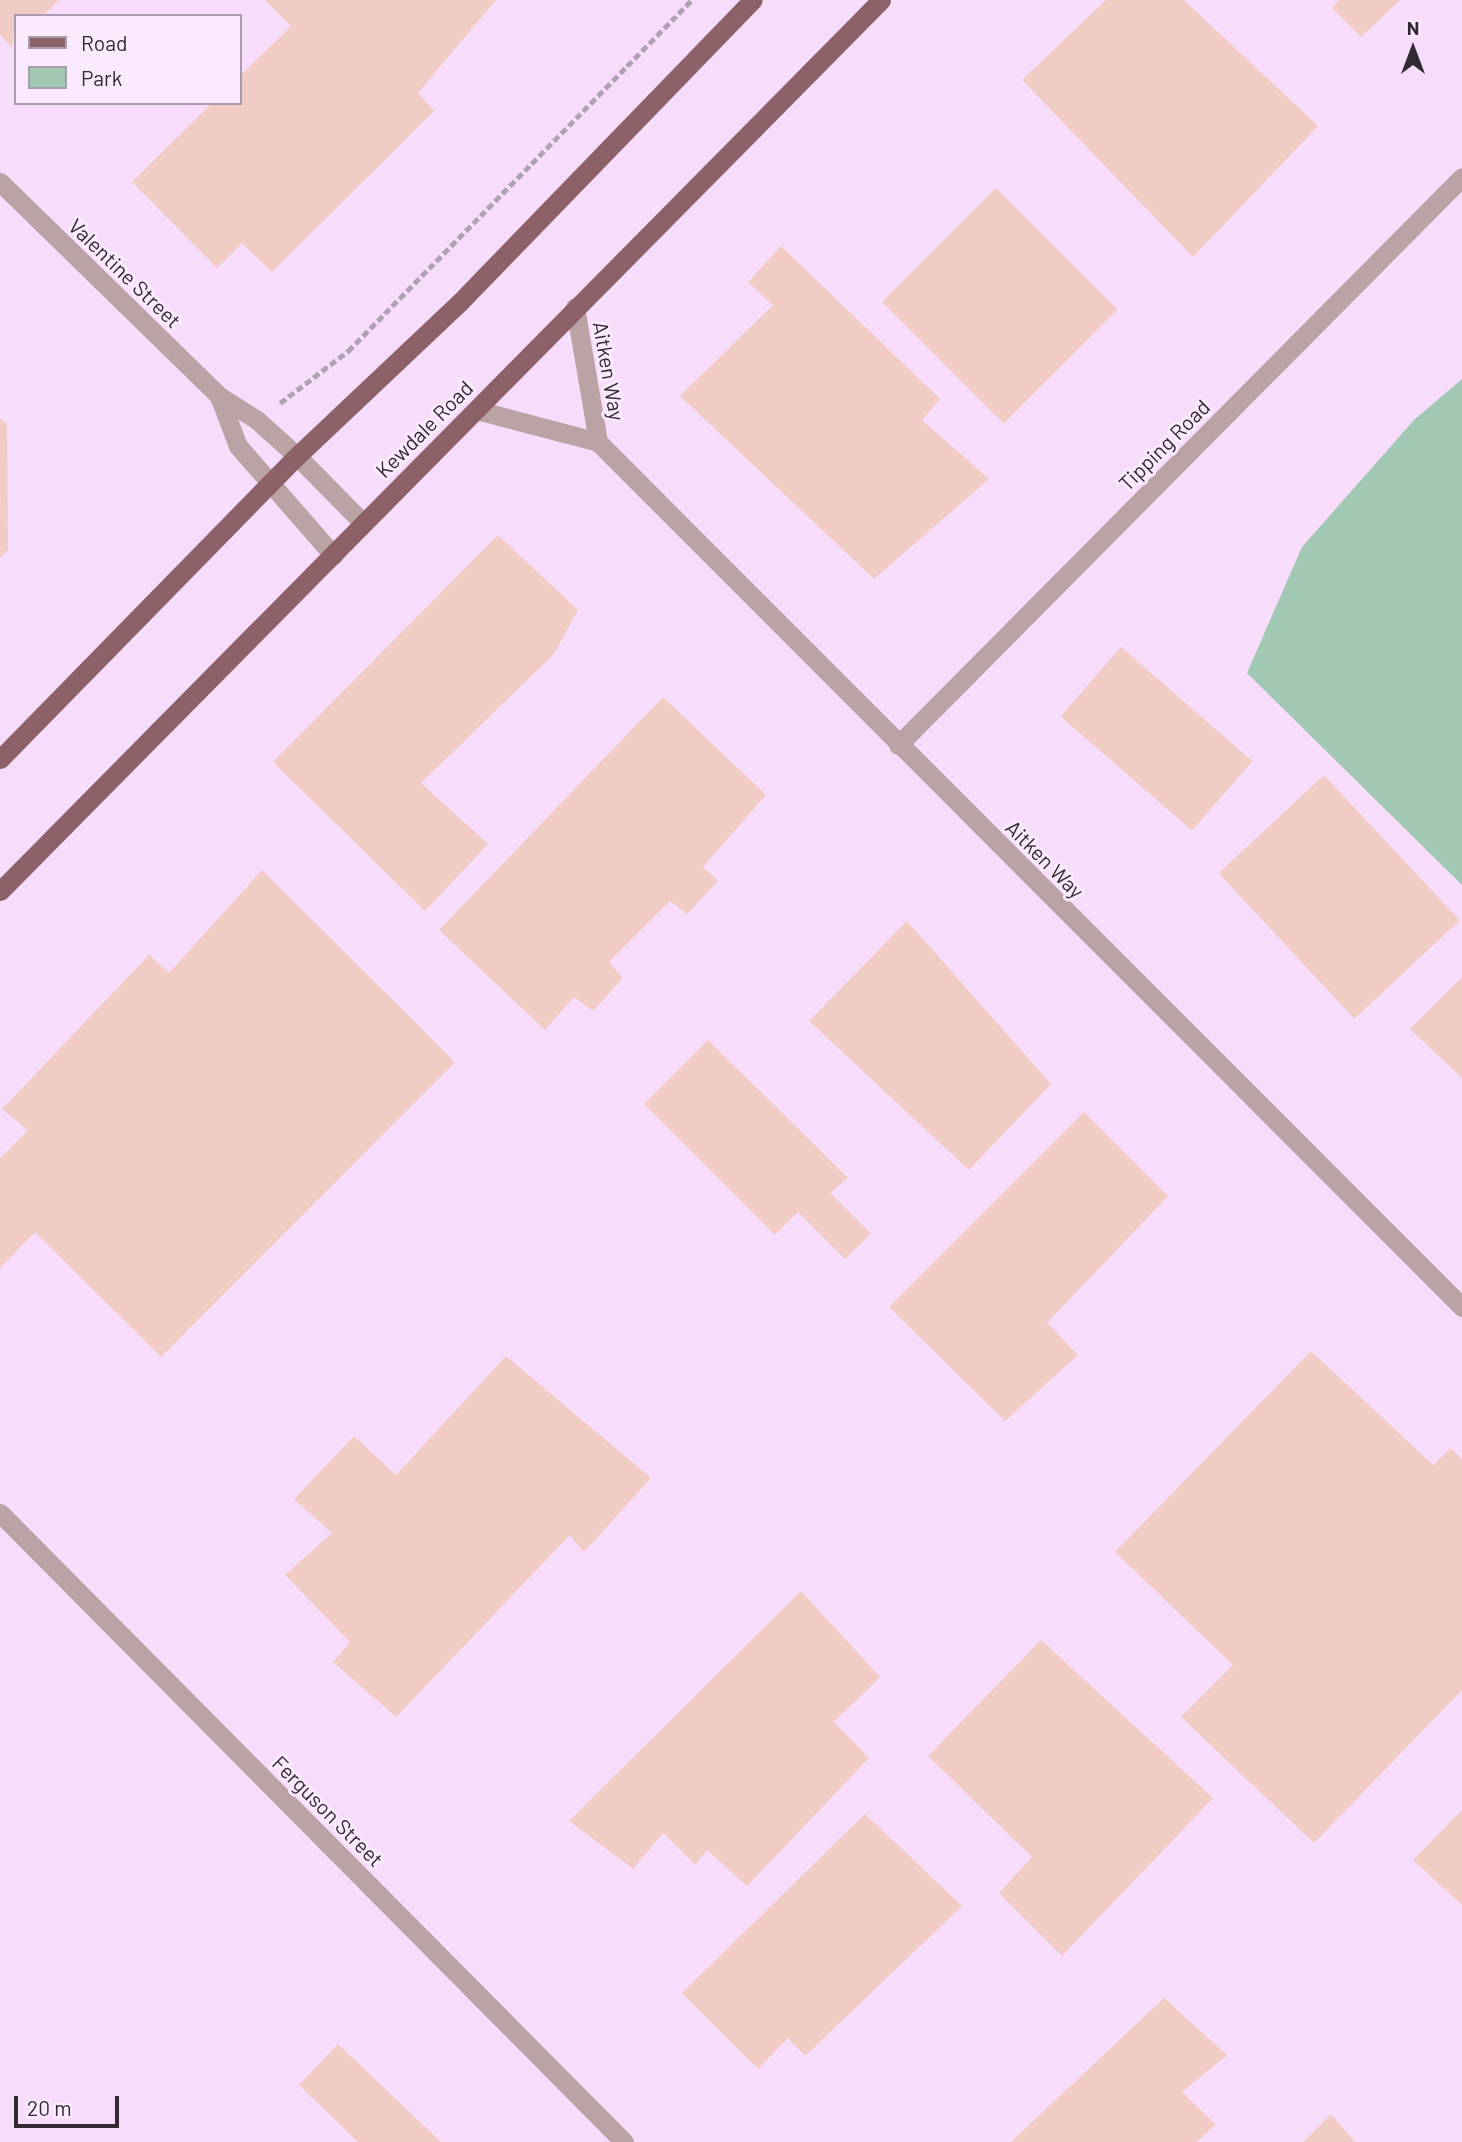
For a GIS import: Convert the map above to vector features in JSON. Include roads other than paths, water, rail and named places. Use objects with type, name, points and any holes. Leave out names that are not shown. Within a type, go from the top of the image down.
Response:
[{"type":"main road","points":[[0,759],[297,456],[459,303],[752,0]]},
{"type":"main road","name":"Kewdale Road","points":[[0,891],[881,0]]},
{"type":"street","name":"Tipping Road","points":[[898,745],[1462,177]]},
{"type":"street","name":"Valentine Street","points":[[0,182],[219,396],[257,420],[363,523]]},
{"type":"street","name":"Aitken Way","points":[[575,307],[598,442]]},
{"type":"street","name":"Valentine Street","points":[[219,396],[238,446],[333,555]]},
{"type":"street","name":"Aitken Way","points":[[477,410],[598,442],[1462,1307]]},
{"type":"street","name":"Ferguson Street","points":[[0,1513],[624,2142]]}]
